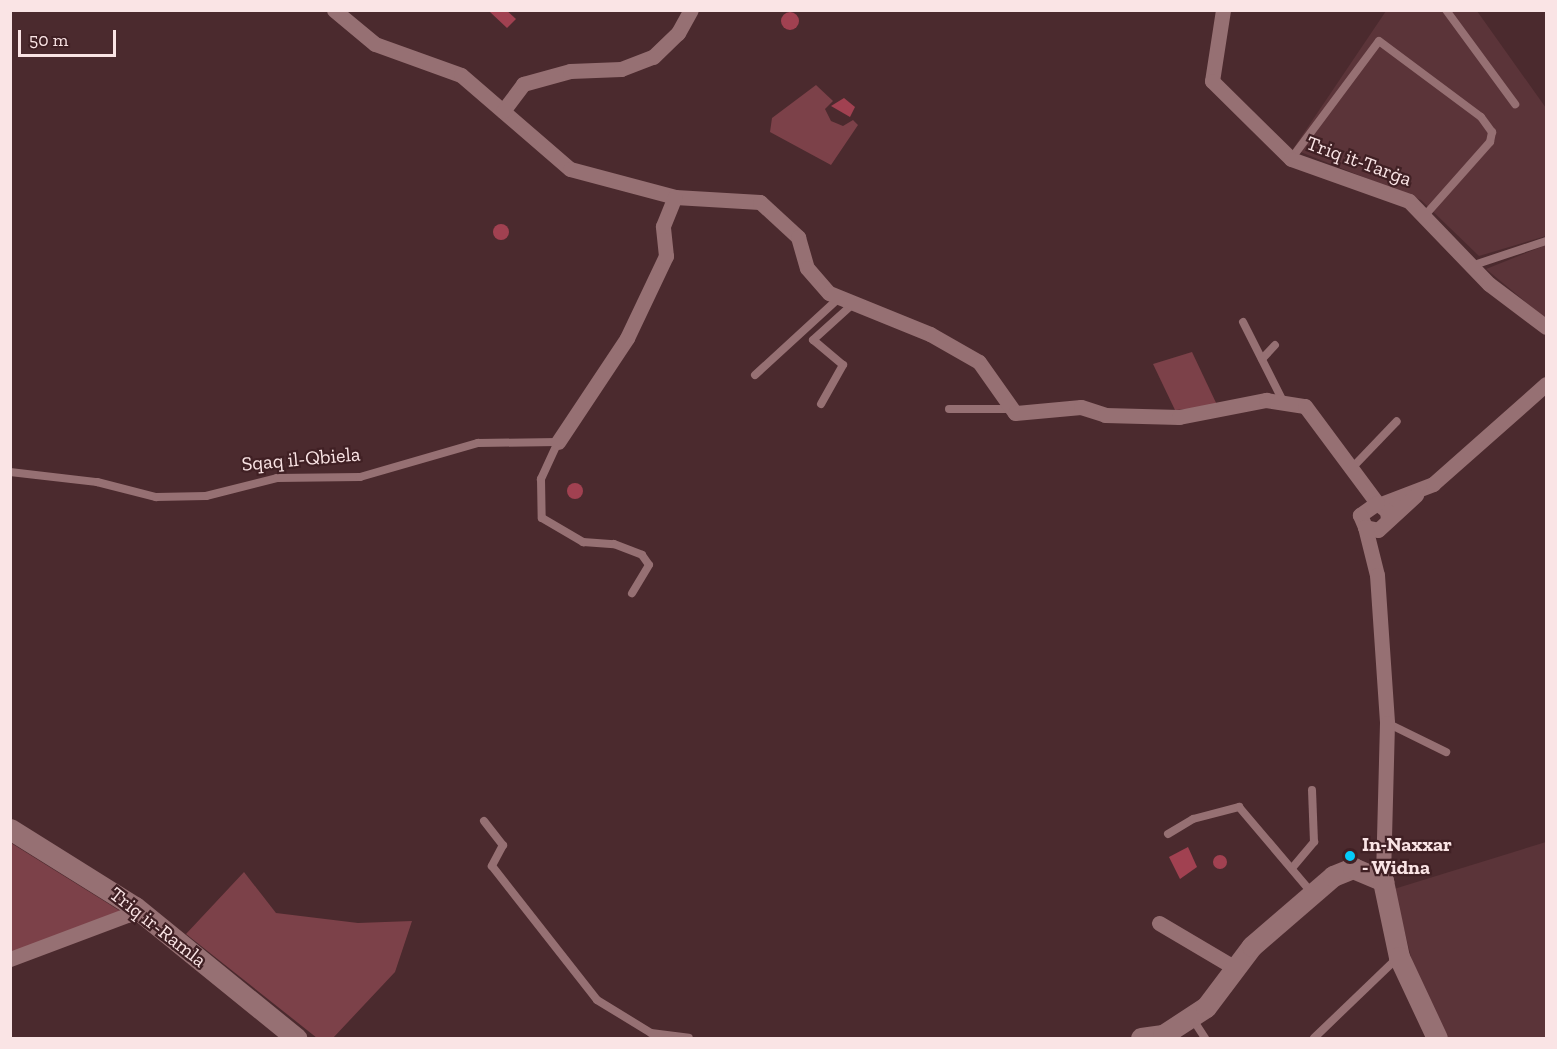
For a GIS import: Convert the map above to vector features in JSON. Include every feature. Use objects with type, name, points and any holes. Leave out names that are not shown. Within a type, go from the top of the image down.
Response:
[{"type":"main road","name":"Triq ir-Ramla","points":[[10,829],[135,907],[296,1038]]},
{"type":"main road","points":[[1141,1038],[1163,1035],[1206,1007],[1252,946],[1312,894],[1353,868],[1383,881],[1399,957],[1437,1038]]},
{"type":"street","points":[[334,10],[375,44],[461,75],[570,169],[675,197],[760,202],[798,237],[807,268],[847,300],[930,334],[979,363],[1014,409],[1081,407],[1105,415],[1179,417],[1266,400],[1305,406],[1352,472],[1379,504],[1385,524],[1377,575]]},
{"type":"street","points":[[503,111],[528,81],[570,71],[621,69],[652,57],[678,33],[691,10]]},
{"type":"street","name":"Triq it-Tarġa","points":[[1223,10],[1212,81],[1291,159],[1409,201],[1426,214],[1489,284],[1546,327]]},
{"type":"street","points":[[558,442],[627,338],[666,256],[663,226],[675,197]]},
{"type":"street","points":[[1365,527],[1385,524],[1420,491],[1546,384]]},
{"type":"street","points":[[1352,472],[1377,575],[1387,723],[1383,881]]},
{"type":"street","points":[[1362,510],[1420,491]]},
{"type":"street","points":[[10,959],[127,915],[135,907]]},
{"type":"street","points":[[1160,923],[1235,968]]},
{"type":"lane","points":[[1446,10],[1515,104]]},
{"type":"lane","points":[[1291,159],[1379,41],[1481,117],[1492,132],[1490,142],[1426,214]]},
{"type":"lane","points":[[1474,265],[1546,241]]},
{"type":"lane","points":[[755,375],[847,300]]},
{"type":"lane","points":[[820,404],[843,365],[813,340],[847,300]]},
{"type":"lane","points":[[1243,322],[1284,403]]},
{"type":"lane","points":[[1262,360],[1275,345]]},
{"type":"lane","points":[[949,409],[1014,409]]},
{"type":"lane","points":[[1352,472],[1397,421]]},
{"type":"lane","points":[[558,442],[541,479],[542,518],[583,542],[614,544],[642,555],[649,565],[632,592]]},
{"type":"lane","name":"Sqaq il-Qbiela","points":[[10,472],[97,483],[156,497],[207,496],[277,478],[360,477],[478,443],[558,442]]},
{"type":"lane","points":[[1387,723],[1446,752]]},
{"type":"lane","points":[[1293,867],[1314,842],[1312,790]]},
{"type":"lane","points":[[1168,834],[1193,819],[1239,807],[1293,867],[1312,894]]},
{"type":"lane","points":[[484,821],[503,845],[492,866],[597,1000],[651,1033],[689,1038]]},
{"type":"lane","points":[[1314,1038],[1399,957]]},
{"type":"lane","points":[[1191,1016],[1205,1038]]},
{"type":"shaded area","points":[[506,10],[516,19],[507,28],[490,12]]},
{"type":"shaded area","points":[[1386,11],[1477,11],[1546,108],[1546,236],[1479,256],[1421,200],[1293,149]]},
{"type":"shaded area","points":[[786,12],[794,12],[799,17],[797,28],[786,30],[781,25],[781,17]]},
{"type":"shaded area","points":[[816,85],[833,101],[825,109],[831,121],[843,126],[853,120],[858,125],[831,165],[770,132],[772,118]]},
{"type":"shaded area","points":[[844,98],[855,107],[850,117],[831,106]]},
{"type":"shaded area","points":[[501,224],[509,232],[501,240],[493,232]]},
{"type":"shaded area","points":[[1546,245],[1546,319],[1486,269]]},
{"type":"shaded area","points":[[1192,352],[1218,407],[1175,410],[1153,364]]},
{"type":"shaded area","points":[[572,483],[578,483],[583,491],[581,497],[572,499],[567,494],[567,488]]},
{"type":"shaded area","points":[[1546,842],[1546,1038],[1446,1038],[1412,961],[1394,889]]},
{"type":"shaded area","points":[[11,843],[125,914],[11,956]]},
{"type":"shaded area","points":[[1188,847],[1197,867],[1180,879],[1169,857]]},
{"type":"shaded area","points":[[1220,855],[1225,857],[1227,862],[1225,867],[1220,869],[1215,867],[1213,862],[1215,857]]},
{"type":"shaded area","points":[[244,872],[276,913],[358,923],[412,921],[395,972],[333,1038],[317,1038],[186,934]]},
{"type":"place","name":"In-Naxxar - Widna","points":[[1350,856]]}]
